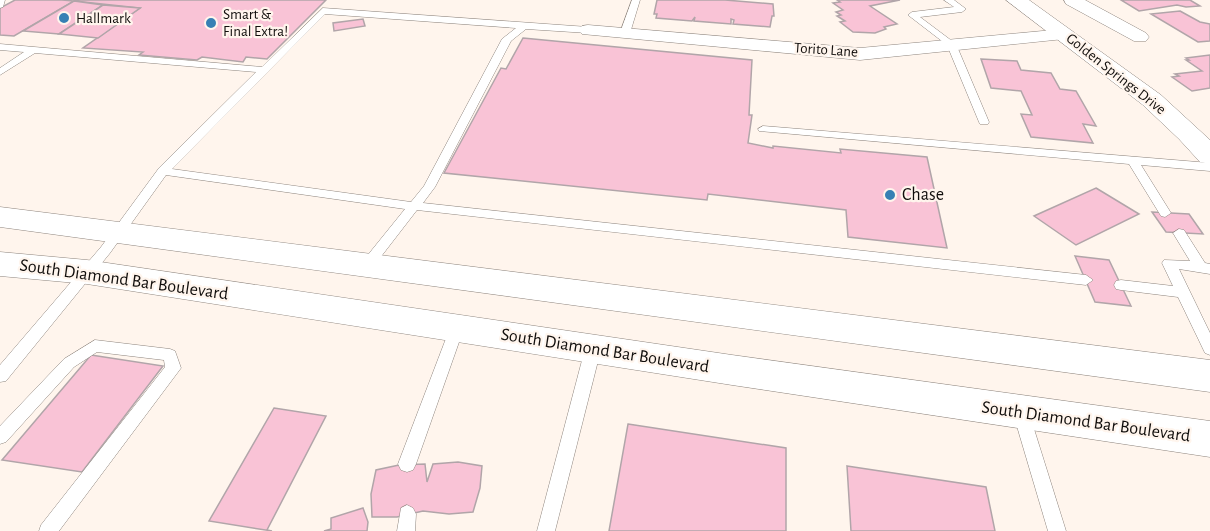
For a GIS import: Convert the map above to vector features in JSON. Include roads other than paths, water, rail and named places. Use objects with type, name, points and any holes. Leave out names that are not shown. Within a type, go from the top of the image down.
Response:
[{"type":"main road","name":"Golden Springs Drive","points":[[1016,0],[1152,100],[1189,133],[1210,156]]},
{"type":"main road","points":[[0,217],[1210,376]]},
{"type":"main road","name":"South Diamond Bar Boulevard","points":[[0,264],[87,272],[1210,439]]},
{"type":"street","name":"Golden Springs Drive","points":[[1072,0],[1140,37]]},
{"type":"street","name":"Torito Lane","points":[[588,30],[860,54],[1064,34]]},
{"type":"lane","points":[[0,5],[1,0]]},
{"type":"lane","points":[[626,33],[636,0]]},
{"type":"lane","points":[[948,0],[962,9],[912,15],[951,44],[984,122]]},
{"type":"lane","points":[[0,376],[87,272],[163,171],[323,11],[588,30]]},
{"type":"lane","points":[[368,264],[429,187],[507,39],[524,26]]},
{"type":"lane","points":[[0,47],[264,70]]},
{"type":"lane","points":[[0,72],[35,49]]},
{"type":"lane","points":[[763,129],[1210,167]]},
{"type":"lane","points":[[1133,160],[1166,213]]},
{"type":"lane","points":[[163,171],[414,206],[1086,280]]},
{"type":"lane","points":[[1179,233],[1205,268]]},
{"type":"lane","points":[[1205,268],[1169,263],[1210,349]]},
{"type":"lane","points":[[1121,285],[1183,292]]},
{"type":"lane","points":[[407,464],[457,328]]},
{"type":"lane","points":[[0,437],[69,363],[95,346],[170,355],[173,368],[48,531]]},
{"type":"lane","points":[[546,531],[593,349]]},
{"type":"lane","points":[[1021,412],[1057,531]]},
{"type":"place","name":"Hallmark","points":[[64,18]]},
{"type":"place","name":"Smart & Final Extra!","points":[[211,23]]},
{"type":"place","name":"Chase","points":[[890,195]]}]
